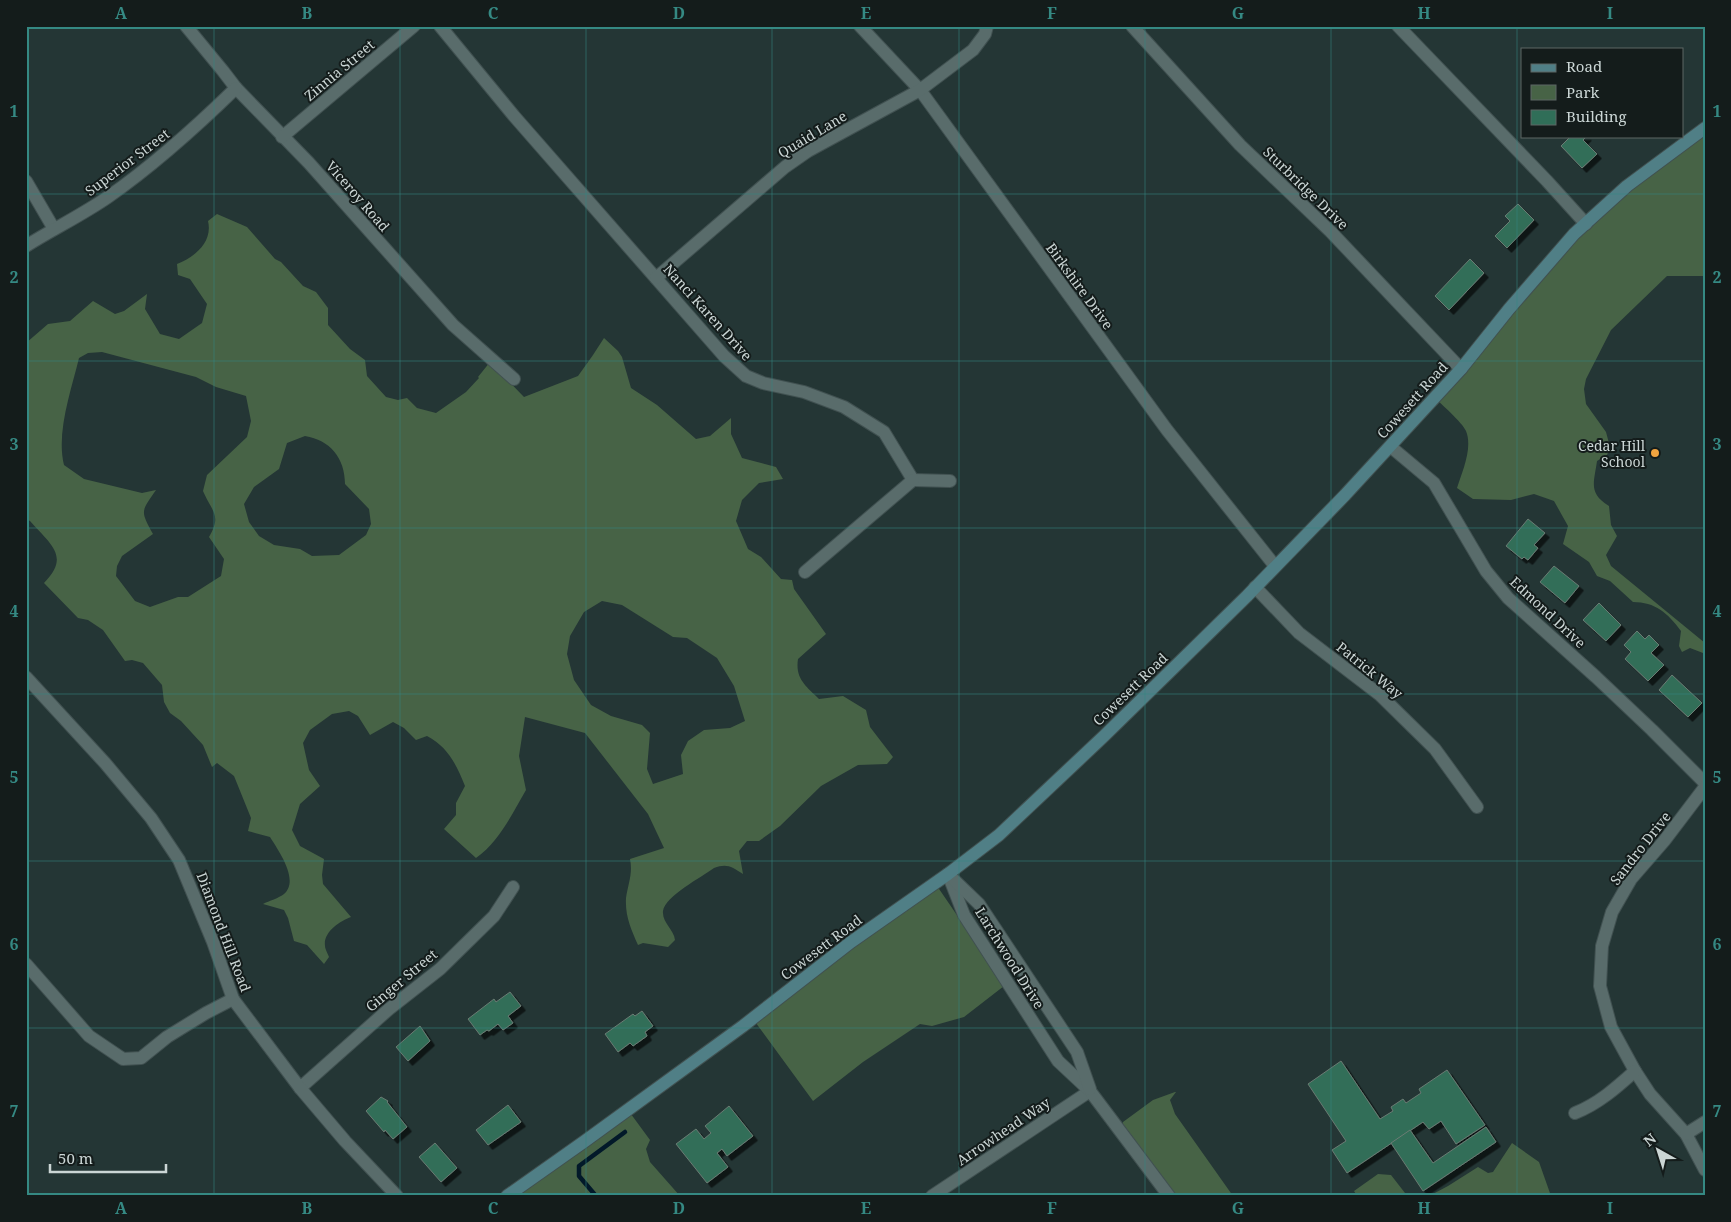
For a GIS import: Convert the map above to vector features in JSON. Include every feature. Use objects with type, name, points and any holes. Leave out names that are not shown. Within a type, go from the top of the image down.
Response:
[{"type":"main road","name":"Cowesett Road","points":[[509,1195],[743,1026],[851,942],[948,874],[999,835],[1104,736],[1255,587],[1391,446],[1460,369],[1574,234],[1627,186],[1705,128]]},
{"type":"street","name":"Viceroy Road","points":[[186,26],[236,88],[309,163],[453,325],[514,379]]},
{"type":"street","name":"Zinnia Street","points":[[282,136],[414,26]]},
{"type":"street","name":"Nanci Karen Drive","points":[[440,26],[514,116],[724,356],[746,376],[763,383],[804,392],[844,406],[884,432],[913,480]]},
{"type":"street","name":"Birkshire Drive","points":[[860,26],[920,90],[1166,430],[1275,566]]},
{"type":"street","name":"Quaid Lane","points":[[656,278],[785,167],[808,151],[920,90],[973,50],[985,34],[987,26]]},
{"type":"street","name":"Sturbridge Drive","points":[[1132,26],[1240,145],[1331,232],[1460,369]]},
{"type":"street","points":[[1398,26],[1586,224]]},
{"type":"street","name":"Superior Street","points":[[26,246],[107,198],[151,165],[202,122],[236,88]]},
{"type":"street","points":[[26,181],[54,229]]},
{"type":"street","name":"Edmond Drive","points":[[1391,446],[1434,483],[1486,571],[1508,598],[1652,730],[1705,785]]},
{"type":"street","points":[[805,572],[913,480],[950,481]]},
{"type":"street","name":"Patrick Way","points":[[1255,587],[1299,633],[1380,695],[1435,749],[1477,806]]},
{"type":"street","name":"Diamond Hill Road","points":[[26,677],[147,812],[179,860],[214,942],[233,999],[300,1088],[345,1141],[396,1196]]},
{"type":"street","name":"Sandro Drive","points":[[1705,785],[1664,841],[1631,880],[1612,912],[1602,946],[1600,986],[1611,1027],[1635,1071],[1650,1094],[1686,1134],[1705,1170]]},
{"type":"street","name":"Larchwood Drive","points":[[948,874],[964,915],[1058,1061],[1090,1090],[1169,1196]]},
{"type":"street","name":"Larchwood Drive","points":[[948,874],[979,904],[1077,1052],[1090,1090]]},
{"type":"street","name":"Ginger Street","points":[[300,1088],[390,1009],[440,969],[494,916],[513,887]]},
{"type":"street","points":[[26,964],[89,1036],[123,1060],[141,1058],[167,1037],[233,999]]},
{"type":"street","points":[[1575,1114],[1591,1106],[1635,1071]]},
{"type":"street","name":"Arrowhead Way","points":[[932,1196],[1090,1090]]},
{"type":"street","points":[[1686,1134],[1705,1122]]},
{"type":"green space","points":[[1705,127],[1705,276],[1667,276],[1611,330],[1586,379],[1584,389],[1586,404],[1606,432],[1610,447],[1607,455],[1597,461],[1594,481],[1595,492],[1598,497],[1609,506],[1611,525],[1617,536],[1606,555],[1611,566],[1705,643],[1705,656],[1703,653],[1690,648],[1682,652],[1679,646],[1681,631],[1666,614],[1654,606],[1633,602],[1610,581],[1597,576],[1589,562],[1563,544],[1568,526],[1554,501],[1534,494],[1511,500],[1473,499],[1457,488],[1468,452],[1468,438],[1466,431],[1460,423],[1434,397],[1571,235]]},
{"type":"green space","points":[[217,214],[247,227],[275,259],[281,262],[303,286],[316,292],[328,308],[328,325],[350,349],[365,360],[367,376],[386,397],[398,400],[407,398],[417,408],[436,413],[466,392],[490,362],[524,397],[578,376],[604,338],[622,357],[631,388],[657,405],[696,439],[710,436],[731,418],[731,434],[742,458],[776,467],[783,479],[759,483],[742,500],[736,521],[748,549],[761,557],[781,579],[792,580],[794,589],[826,634],[798,659],[798,672],[802,682],[819,699],[843,696],[866,710],[870,727],[893,757],[887,764],[858,765],[821,786],[780,826],[759,841],[747,841],[739,851],[743,874],[729,866],[714,868],[677,893],[665,905],[663,911],[664,919],[675,940],[668,947],[643,943],[638,945],[626,911],[626,898],[631,869],[630,859],[664,848],[648,814],[585,733],[525,717],[519,756],[526,790],[498,836],[476,858],[444,829],[456,815],[456,803],[465,786],[455,763],[441,745],[427,736],[416,740],[404,728],[393,722],[370,735],[358,716],[349,711],[332,714],[310,730],[303,743],[309,770],[320,786],[300,804],[292,830],[300,846],[324,859],[323,884],[351,917],[337,924],[329,932],[325,941],[325,947],[329,957],[324,964],[307,945],[294,941],[284,910],[263,904],[284,894],[290,881],[289,873],[270,837],[248,831],[251,818],[234,776],[217,763],[212,767],[203,745],[181,721],[170,713],[164,702],[162,685],[143,663],[132,660],[125,661],[103,630],[88,620],[78,618],[44,583],[52,574],[56,565],[55,550],[30,521],[26,519],[26,343],[48,324],[70,321],[93,301],[115,314],[124,311],[147,294],[145,309],[160,334],[179,339],[202,323],[207,304],[190,279],[178,275],[177,264],[201,248],[208,236],[208,221]],"holes":[[[102,352],[196,377],[216,387],[246,396],[251,421],[247,437],[207,475],[203,491],[215,518],[213,530],[209,537],[224,559],[221,576],[188,597],[178,597],[150,607],[135,601],[116,576],[117,566],[122,556],[153,534],[144,511],[156,490],[142,493],[84,479],[64,465],[62,453],[63,426],[79,358],[88,353]],[[305,436],[314,438],[329,446],[339,458],[345,484],[369,509],[371,524],[366,535],[339,555],[312,556],[300,549],[274,545],[259,536],[249,522],[244,504],[254,487],[279,469],[287,443]],[[602,601],[622,605],[673,637],[687,638],[717,658],[734,686],[745,721],[730,728],[704,730],[688,741],[681,755],[683,774],[653,784],[647,769],[650,733],[642,725],[611,716],[591,705],[574,680],[567,654],[570,636],[584,612]]]},
{"type":"green space","points":[[935,883],[1004,986],[964,1017],[932,1026],[920,1024],[863,1062],[813,1101],[753,1019]]},
{"type":"green space","points":[[1176,1092],[1170,1100],[1175,1114],[1233,1196],[1166,1196],[1123,1126],[1123,1122],[1153,1100]]},
{"type":"green space","points":[[628,1110],[650,1140],[646,1149],[650,1162],[680,1196],[505,1196]]},
{"type":"green space","points":[[1512,1143],[1539,1162],[1551,1196],[1429,1196],[1478,1167],[1488,1173],[1493,1172]]},
{"type":"green space","points":[[1378,1174],[1391,1175],[1405,1193],[1410,1196],[1357,1196],[1354,1191]]},
{"type":"building","points":[[1569,138],[1585,138],[1583,140],[1597,154],[1582,168],[1561,146]]},
{"type":"building","points":[[1518,204],[1534,220],[1507,248],[1495,236],[1510,221],[1505,216]]},
{"type":"building","points":[[1470,259],[1484,273],[1449,310],[1435,296]]},
{"type":"building","points":[[1528,519],[1545,533],[1534,545],[1538,548],[1528,560],[1524,557],[1522,559],[1506,546]]},
{"type":"building","points":[[1554,566],[1579,586],[1565,603],[1540,582]]},
{"type":"building","points":[[1599,603],[1621,625],[1606,641],[1583,620]]},
{"type":"building","points":[[1637,631],[1645,639],[1649,635],[1659,645],[1651,653],[1664,665],[1648,681],[1625,659],[1631,652],[1624,645]]},
{"type":"building","points":[[1672,675],[1702,703],[1688,717],[1659,690]]},
{"type":"building","points":[[510,992],[521,1006],[508,1016],[513,1023],[503,1030],[498,1024],[480,1035],[468,1019],[494,999],[496,1002]]},
{"type":"building","points":[[642,1011],[653,1026],[645,1032],[647,1036],[633,1046],[630,1043],[618,1052],[605,1034],[633,1014],[635,1016]]},
{"type":"building","points":[[420,1026],[430,1041],[408,1061],[396,1047]]},
{"type":"building","points":[[1341,1061],[1380,1119],[1393,1111],[1391,1107],[1403,1099],[1406,1103],[1421,1093],[1419,1089],[1447,1070],[1485,1125],[1456,1144],[1441,1121],[1429,1129],[1423,1122],[1347,1173],[1332,1150],[1346,1141],[1308,1084]]},
{"type":"building","points":[[381,1097],[388,1101],[407,1127],[393,1139],[385,1130],[384,1132],[366,1111]]},
{"type":"building","points":[[508,1105],[521,1122],[488,1145],[476,1130]]},
{"type":"building","points":[[729,1106],[753,1136],[727,1156],[722,1149],[717,1153],[728,1167],[707,1183],[676,1144],[696,1129],[704,1139],[711,1133],[705,1126]]},
{"type":"building","points":[[1486,1127],[1496,1142],[1423,1191],[1391,1143],[1410,1130],[1433,1163]]},
{"type":"building","points":[[435,1143],[457,1168],[441,1182],[419,1157]]},
{"type":"waterway","points":[[596,1196],[579,1176],[579,1166],[625,1132]]},
{"type":"place","name":"Cedar Hill School","points":[[1655,453]]}]
